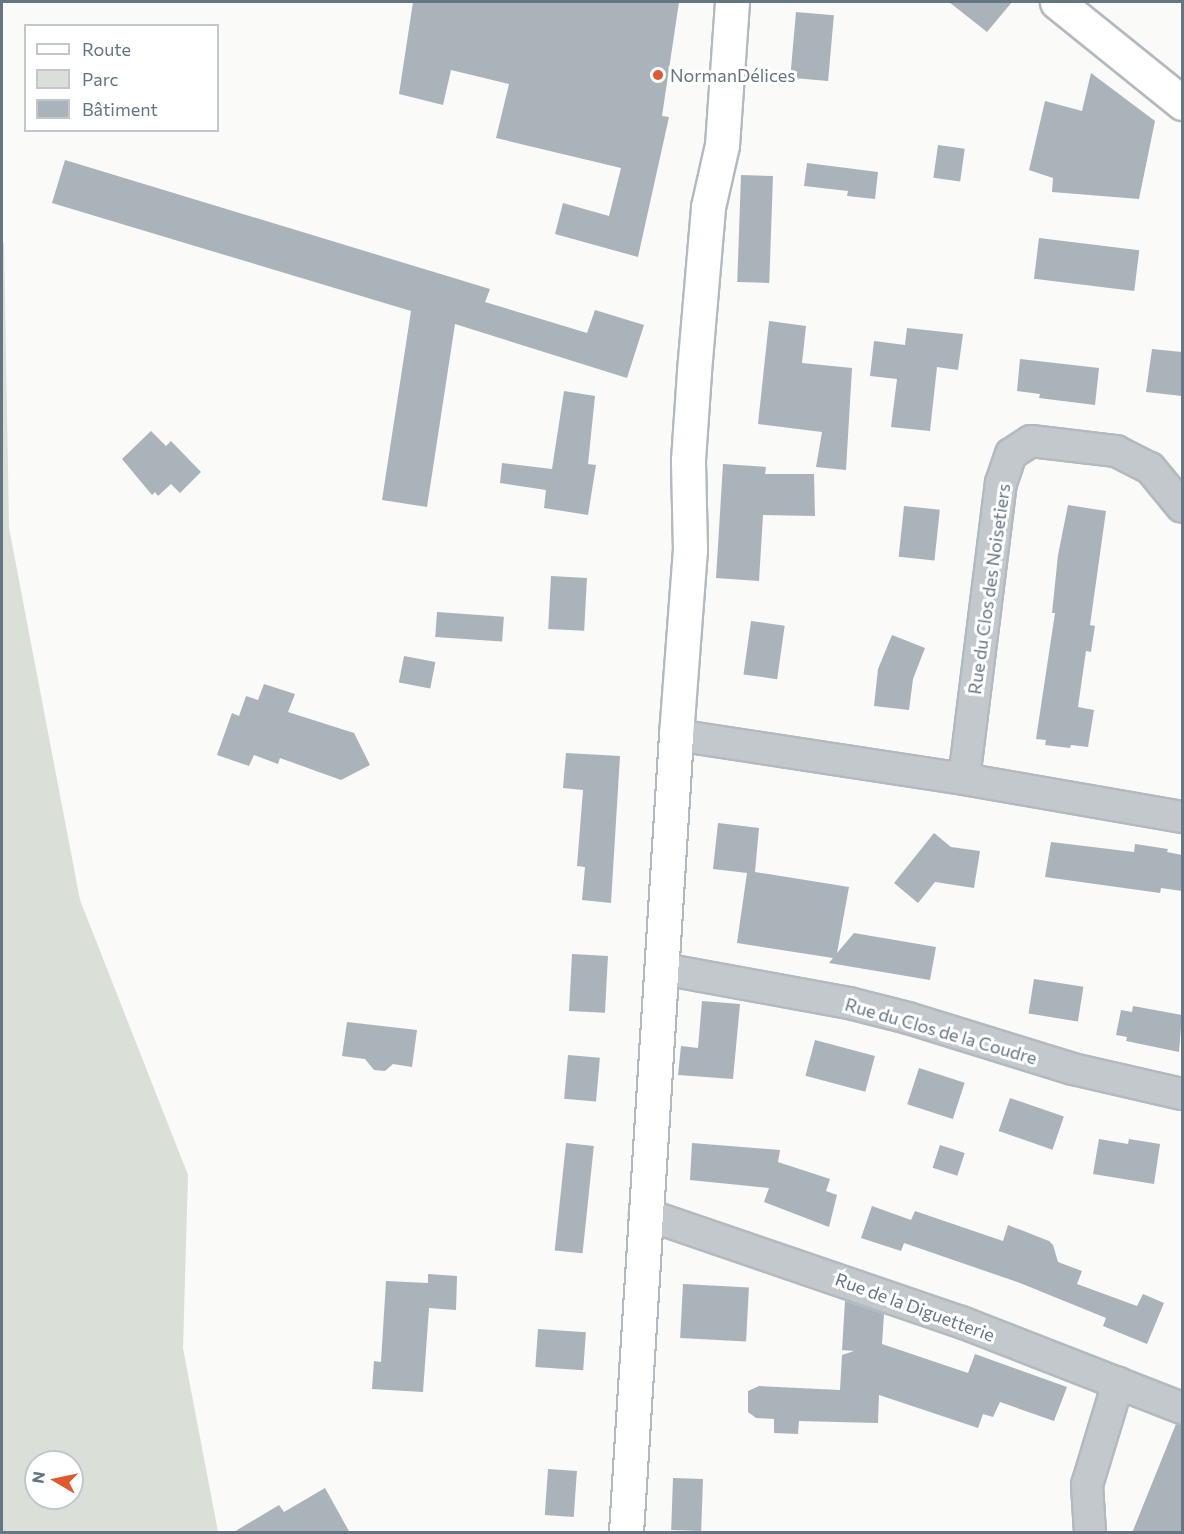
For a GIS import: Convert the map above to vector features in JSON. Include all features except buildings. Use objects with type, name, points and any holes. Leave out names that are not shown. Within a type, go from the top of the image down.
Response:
[{"type":"street","points":[[626,1533],[676,735],[690,550],[688,460],[694,371],[708,207],[722,145],[732,2]]},
{"type":"street","points":[[1057,2],[1182,103]]},
{"type":"street","name":"Rue du Clos des Noisetiers","points":[[964,779],[1001,483],[1011,454],[1031,441],[1116,450],[1150,468],[1182,507]]},
{"type":"street","points":[[676,735],[964,779],[1182,817]]},
{"type":"street","name":"Rue du Clos de la Coudre","points":[[663,969],[859,1005],[908,1018],[1073,1070],[1182,1094]]},
{"type":"street","name":"Rue de la Diguetterie","points":[[645,1214],[961,1322],[1182,1408]]},
{"type":"street","points":[[1090,1533],[1087,1485],[1118,1383]]},
{"type":"green space","points":[[2,242],[4,243],[9,528],[80,900],[188,1175],[183,1348],[218,1532],[2,1532]]},
{"type":"place","name":"NormanDélices","points":[[658,75]]}]
